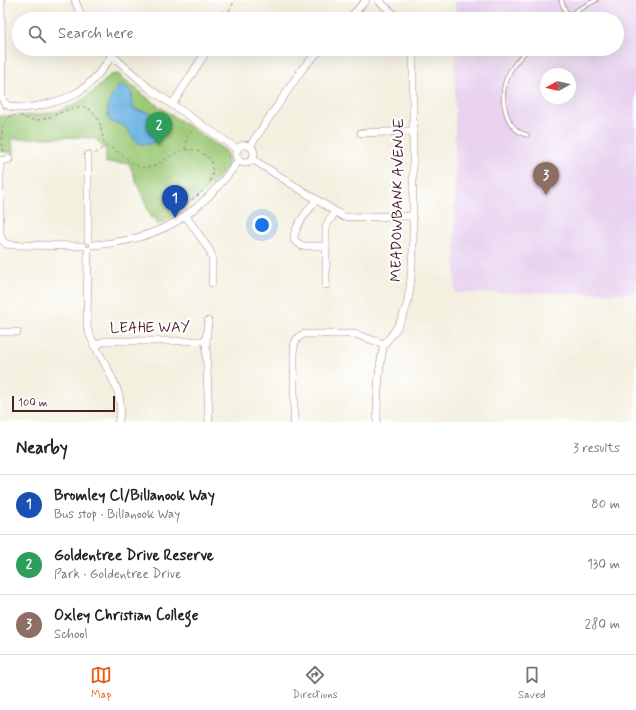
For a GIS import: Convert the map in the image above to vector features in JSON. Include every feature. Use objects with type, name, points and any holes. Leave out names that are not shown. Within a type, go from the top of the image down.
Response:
[{"type":"street","points":[[1,0],[2,97],[4,103],[8,106],[38,106],[67,98],[88,85],[112,56],[150,89],[237,149]]},
{"type":"street","points":[[75,0],[79,12]]},
{"type":"street","points":[[355,12],[366,0]]},
{"type":"street","points":[[378,0],[391,12]]},
{"type":"street","points":[[172,105],[204,56]]},
{"type":"street","points":[[250,146],[298,74],[315,56]]},
{"type":"street","name":"MEADOWBANK AVENUE","points":[[384,344],[402,322],[408,306],[413,250],[413,56]]},
{"type":"street","points":[[361,133],[413,131]]},
{"type":"street","points":[[244,145],[250,146],[254,152],[252,159],[244,163],[239,160],[236,154],[237,149],[244,145]]},
{"type":"street","points":[[91,155],[87,327],[94,346],[113,380],[120,408],[118,422]]},
{"type":"street","points":[[252,159],[344,217],[413,216]]},
{"type":"street","points":[[4,160],[0,233],[1,240],[6,244],[13,245],[88,245],[141,238],[156,233],[186,216],[196,208],[224,182],[239,160]]},
{"type":"street","points":[[316,200],[296,228],[294,239],[297,244],[302,246],[326,246]]},
{"type":"street","points":[[326,285],[326,226],[335,212]]},
{"type":"street","points":[[186,216],[210,251],[212,258],[212,283]]},
{"type":"street","points":[[208,321],[206,341],[209,422]]},
{"type":"street","points":[[0,332],[17,332]]},
{"type":"street","points":[[294,422],[294,342],[298,337],[304,334],[355,334],[384,344],[378,365],[377,422]]},
{"type":"street","name":"LEAHE WAY","points":[[94,346],[105,341],[206,341]]},
{"type":"lane","points":[[561,0],[566,12]]},
{"type":"lane","points":[[573,12],[596,0]]},
{"type":"lane","points":[[522,56],[506,79],[505,92],[507,117],[512,128],[519,133],[527,135]]},
{"type":"path","points":[[227,12],[235,0]]},
{"type":"path","points":[[4,160],[2,126],[12,115],[19,115],[25,119],[35,120],[55,117],[73,106],[80,106],[88,109],[96,115],[105,145],[122,154],[136,166],[142,168],[158,164],[174,153],[185,149],[206,156],[211,160],[213,166],[212,181],[192,201],[196,208]]},
{"type":"path","points":[[185,149],[186,138],[198,122]]},
{"type":"path","points":[[91,155],[105,145]]},
{"type":"shaded area","points":[[455,0],[636,0],[636,293],[455,293],[455,56],[624,56],[624,12],[455,12]]},
{"type":"green space","points":[[118,74],[155,104],[226,151],[229,165],[213,183],[178,212],[158,225],[155,217],[151,218],[129,163],[106,163],[106,150],[96,139],[80,137],[12,139],[13,153],[0,151],[0,116],[33,115],[61,110],[85,98],[110,75]]},
{"type":"water","points":[[120,84],[129,89],[131,92],[134,109],[158,115],[163,125],[161,136],[152,143],[145,145],[137,142],[123,126],[110,121],[107,112],[109,102]]},
{"type":"place","name":"Goldentree Drive Reserve","points":[[159,145]]},
{"type":"place","name":"Oxley Christian College","points":[[546,195]]},
{"type":"place","name":"Bromley Cl/Billanook Way","points":[[175,218]]}]
